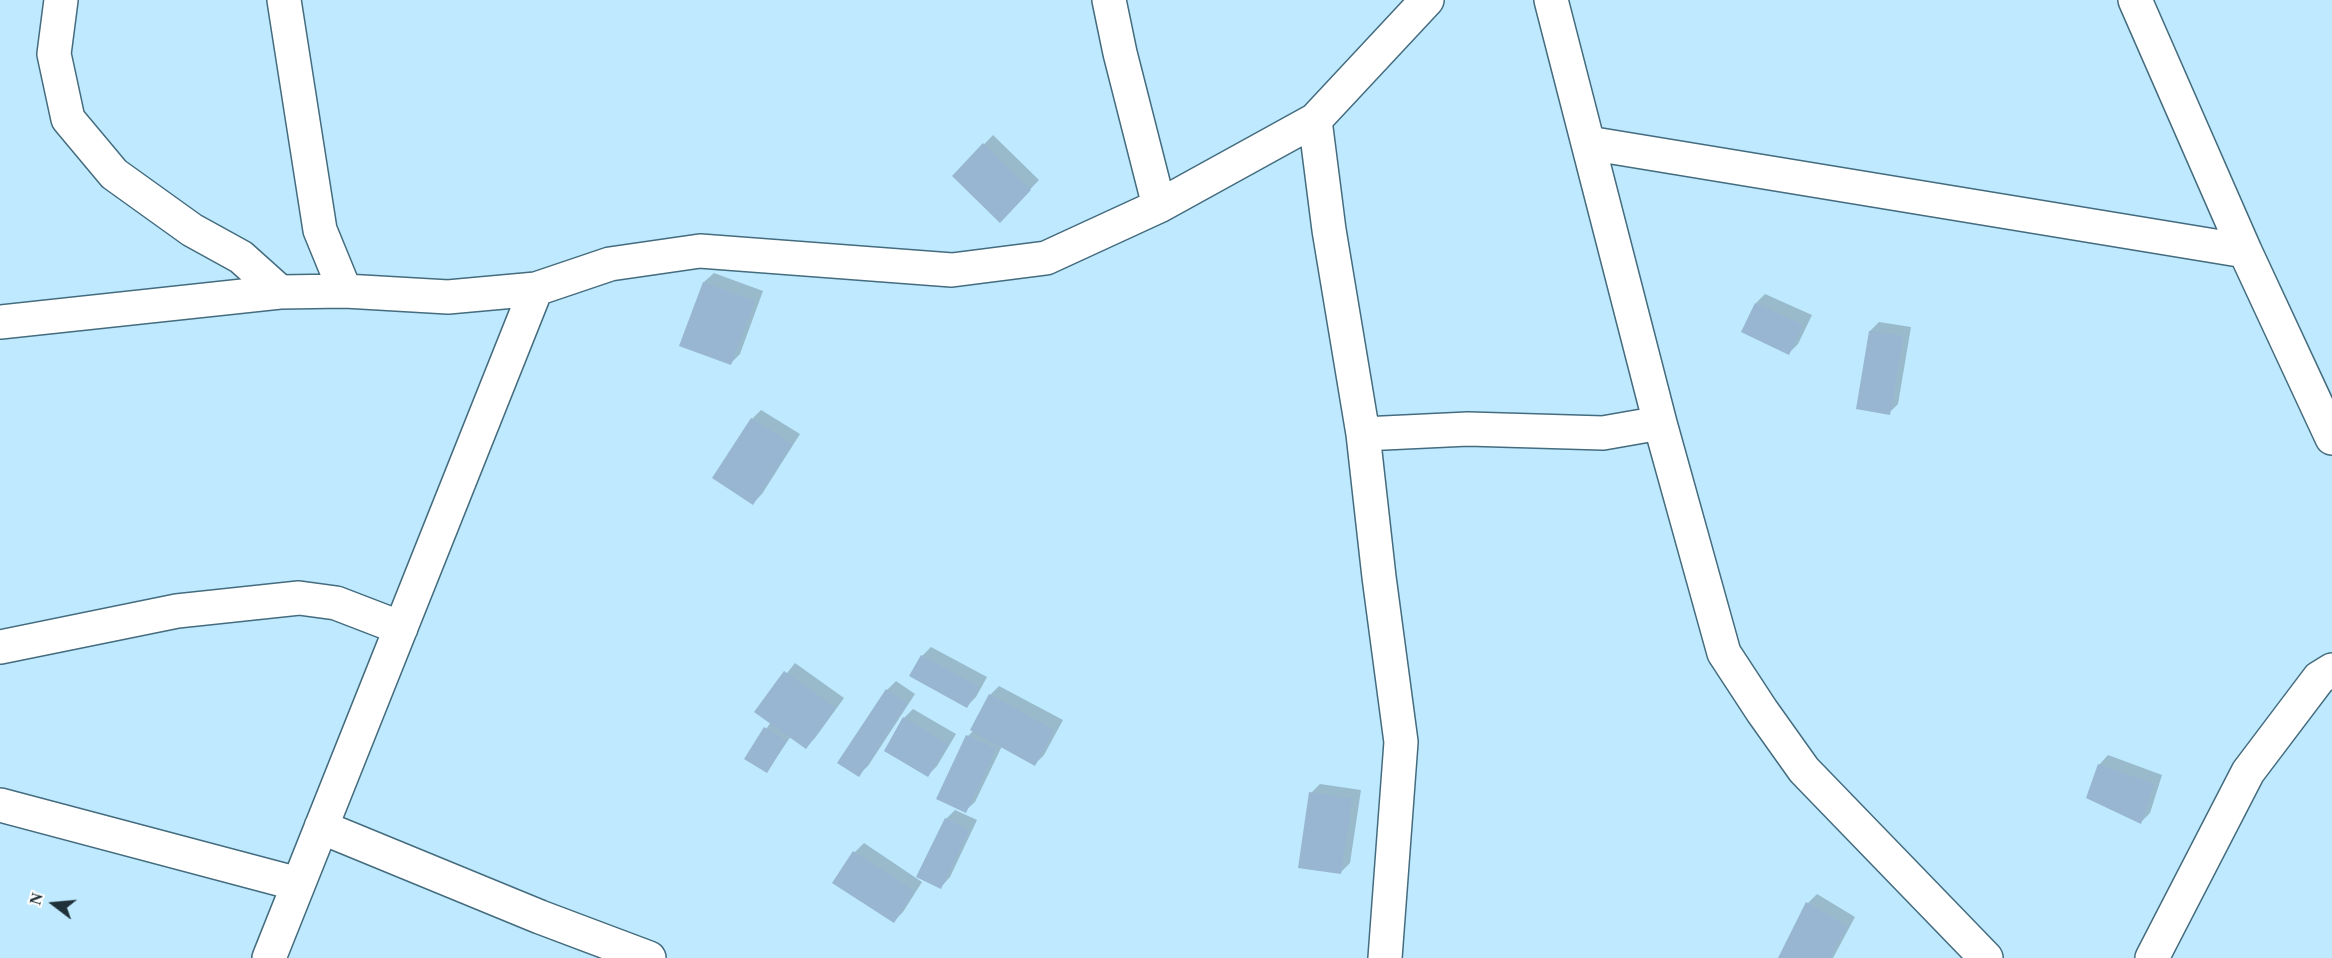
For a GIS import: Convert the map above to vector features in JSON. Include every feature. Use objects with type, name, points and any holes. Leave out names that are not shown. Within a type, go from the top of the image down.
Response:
[{"type":"street","points":[[61,0],[54,54],[68,119],[114,174],[192,230],[241,258],[280,292]]},
{"type":"street","points":[[284,0],[320,230],[345,291]]},
{"type":"street","points":[[1109,0],[1120,53],[1159,206]]},
{"type":"street","points":[[0,322],[280,292],[345,291],[448,297],[536,290],[610,264],[700,251],[952,270],[1046,258],[1159,206],[1315,120],[1427,0]]},
{"type":"street","points":[[1551,0],[1660,423],[1724,653],[1804,770],[1986,958]]},
{"type":"street","points":[[2135,0],[2245,251],[2332,438]]},
{"type":"street","points":[[1315,120],[1329,230],[1363,434],[1401,742],[1385,958]]},
{"type":"street","points":[[1588,143],[2245,251]]},
{"type":"street","points":[[269,958],[536,290]]},
{"type":"street","points":[[1363,434],[1468,429],[1603,433],[1660,423]]},
{"type":"street","points":[[0,647],[177,611],[299,598],[336,603],[400,628]]},
{"type":"street","points":[[2152,958],[2248,772],[2319,678],[2332,670]]},
{"type":"street","points":[[0,805],[298,884]]},
{"type":"street","points":[[321,827],[540,917],[649,958]]},
{"type":"building","points":[[983,143],[1031,190],[1000,223],[952,176]]},
{"type":"building","points":[[703,282],[755,301],[731,365],[679,346]]},
{"type":"building","points":[[1755,303],[1803,325],[1789,355],[1741,332]]},
{"type":"building","points":[[1869,331],[1903,336],[1890,415],[1856,409]]},
{"type":"building","points":[[751,418],[792,444],[753,505],[712,478]]},
{"type":"building","points":[[921,655],[979,687],[967,708],[909,676]]},
{"type":"building","points":[[784,671],[836,708],[806,749],[754,712]]},
{"type":"building","points":[[886,689],[907,704],[859,777],[837,763]]},
{"type":"building","points":[[989,694],[1054,730],[1035,766],[970,730]]},
{"type":"building","points":[[903,717],[948,744],[928,777],[884,751]]},
{"type":"building","points":[[764,727],[787,741],[767,773],[744,759]]},
{"type":"building","points":[[966,735],[996,749],[966,813],[936,799]]},
{"type":"building","points":[[2098,764],[2154,784],[2141,824],[2086,798]]},
{"type":"building","points":[[1309,792],[1352,799],[1341,874],[1298,868]]},
{"type":"building","points":[[945,818],[969,830],[941,889],[916,877]]},
{"type":"building","points":[[853,851],[914,891],[894,923],[832,883]]},
{"type":"building","points":[[1806,902],[1847,926],[1830,958],[1778,958]]}]
